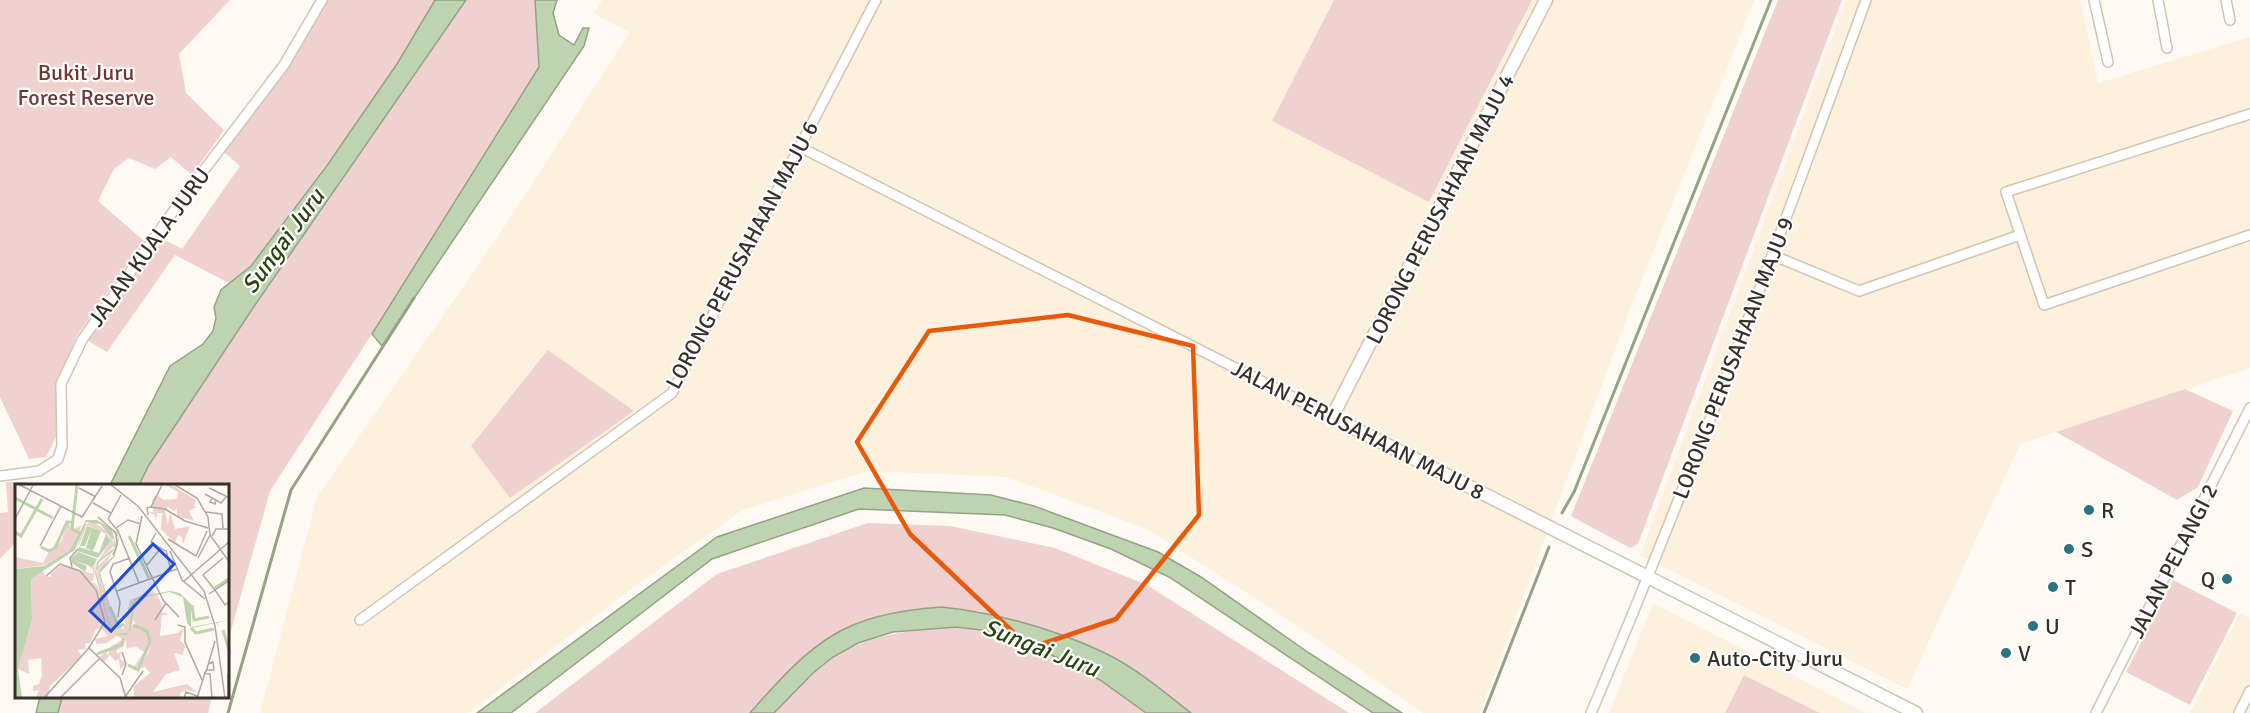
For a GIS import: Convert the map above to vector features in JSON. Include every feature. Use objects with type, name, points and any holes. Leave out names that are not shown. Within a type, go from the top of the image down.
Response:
[{"type":"street","name":"JALAN KUALA JURU","points":[[0,476],[39,471],[58,459],[62,446],[61,384],[82,340],[182,199],[284,65],[322,0]]},
{"type":"street","name":"LORONG PERUSAHAAN MAJU 6","points":[[360,620],[672,393],[876,0]]},
{"type":"street","name":"LORONG PERUSAHAAN MAJU 4","points":[[1332,417],[1546,0]]},
{"type":"street","name":"LORONG PERUSAHAAN MAJU 9","points":[[1591,713],[1649,578],[1866,0]]},
{"type":"street","points":[[2094,0],[2108,62]]},
{"type":"street","points":[[2157,0],[2167,48]]},
{"type":"street","points":[[2226,0],[2230,20]]},
{"type":"street","points":[[2250,114],[2006,192],[2044,304],[2250,235]]},
{"type":"street","name":"JALAN PERUSAHAAN MAJU 8","points":[[800,147],[1916,713]]},
{"type":"street","points":[[1772,255],[1860,291],[2020,235]]},
{"type":"street","name":"JALAN PELANGI 2","points":[[2096,713],[2250,408]]},
{"type":"street","points":[[2239,713],[2250,691]]},
{"type":"highlighted area","points":[[1068,315],[1193,346],[1199,515],[1116,619],[1030,648],[910,534],[857,442],[929,331]]},
{"type":"shaded area","points":[[602,0],[1754,0],[1629,312],[1480,713],[1423,713],[1292,622],[1147,529],[1007,477],[867,471],[743,510],[642,581],[468,713],[260,713],[317,497],[499,235],[630,32],[594,14]]},
{"type":"shaded area","points":[[1846,0],[2080,0],[2098,83],[2250,37],[2250,368],[2020,444],[1907,689],[1640,555]]},
{"type":"shaded area","name":"Auto-City Juru","points":[[1653,603],[1866,713],[1609,713]]},
{"type":"shaded area","points":[[2240,613],[2250,618],[2250,713],[2190,713]]},
{"type":"green space","name":"Bukit Juru Forest Reserve","points":[[0,0],[230,0],[179,54],[186,93],[224,130],[192,175],[171,157],[155,169],[129,158],[114,169],[98,201],[144,241],[76,337],[57,386],[58,433],[46,457],[29,459],[0,397]]},
{"type":"green space","points":[[328,0],[435,0],[363,115],[245,273],[229,283],[175,255],[107,352],[87,340],[163,239],[182,249],[240,166],[225,153],[313,26]]},
{"type":"green space","points":[[466,0],[535,0],[539,67],[372,334],[270,491],[230,634],[230,484],[140,484],[149,465],[253,307]]},
{"type":"green space","points":[[1334,0],[1532,0],[1429,202],[1272,121]]},
{"type":"green space","points":[[1778,0],[1842,0],[1638,544],[1630,548],[1571,516]]},
{"type":"green space","points":[[548,350],[634,411],[510,498],[471,446]]},
{"type":"green space","points":[[2185,389],[2233,411],[2198,487],[2177,500],[2056,432]]},
{"type":"green space","points":[[6,482],[27,482],[27,484],[15,484],[15,543],[0,559],[0,513],[8,512]]},
{"type":"green space","points":[[868,523],[950,526],[1055,548],[1147,585],[1349,713],[1191,713],[1144,676],[1105,653],[1032,625],[979,611],[810,651],[750,713],[535,713],[717,574]]},
{"type":"green space","points":[[2173,580],[2237,613],[2190,705],[2126,672]]},
{"type":"green space","points":[[956,627],[1007,638],[1057,657],[1104,683],[1146,713],[774,713],[814,672],[854,646],[875,638],[899,633]]},
{"type":"green space","points":[[1744,675],[1820,713],[1725,713]]},
{"type":"green space","points":[[62,698],[212,698],[208,713],[58,713]]},
{"type":"water","name":"Sungai Juru","points":[[435,0],[466,0],[253,308],[149,465],[140,484],[111,484],[170,366],[203,344],[213,331],[216,318],[214,307],[221,290],[251,266],[328,164],[397,64]]},
{"type":"water","points":[[535,0],[557,0],[553,13],[559,35],[574,45],[583,28],[589,28],[584,46],[382,346],[372,334],[539,67]]},
{"type":"water","points":[[864,488],[991,495],[1034,506],[1158,552],[1201,577],[1309,653],[1402,713],[1373,713],[1169,577],[1111,549],[1053,528],[1005,515],[859,509],[712,559],[511,713],[477,713],[717,537]]},
{"type":"water","name":"Sungai Juru","points":[[942,607],[984,613],[1025,623],[1086,644],[1128,666],[1191,713],[1146,713],[1100,680],[1046,652],[989,631],[956,627],[893,632],[858,643],[833,657],[813,673],[774,713],[750,713],[793,667],[833,635],[879,616]]},
{"type":"water","points":[[40,698],[62,698],[58,713],[36,713]]},
{"type":"waterway","points":[[1562,513],[1574,492],[1771,0]]},
{"type":"waterway","points":[[228,713],[291,490],[414,298]]},
{"type":"waterway","points":[[1484,713],[1549,547]]},
{"type":"place","name":"R","points":[[2089,510]]},
{"type":"place","name":"S","points":[[2069,549]]},
{"type":"place","name":"Q","points":[[2227,579]]},
{"type":"place","name":"T","points":[[2053,587]]},
{"type":"place","name":"U","points":[[2033,626]]},
{"type":"place","name":"V","points":[[2006,653]]},
{"type":"place","name":"Auto-City Juru","points":[[1695,658]]}]
